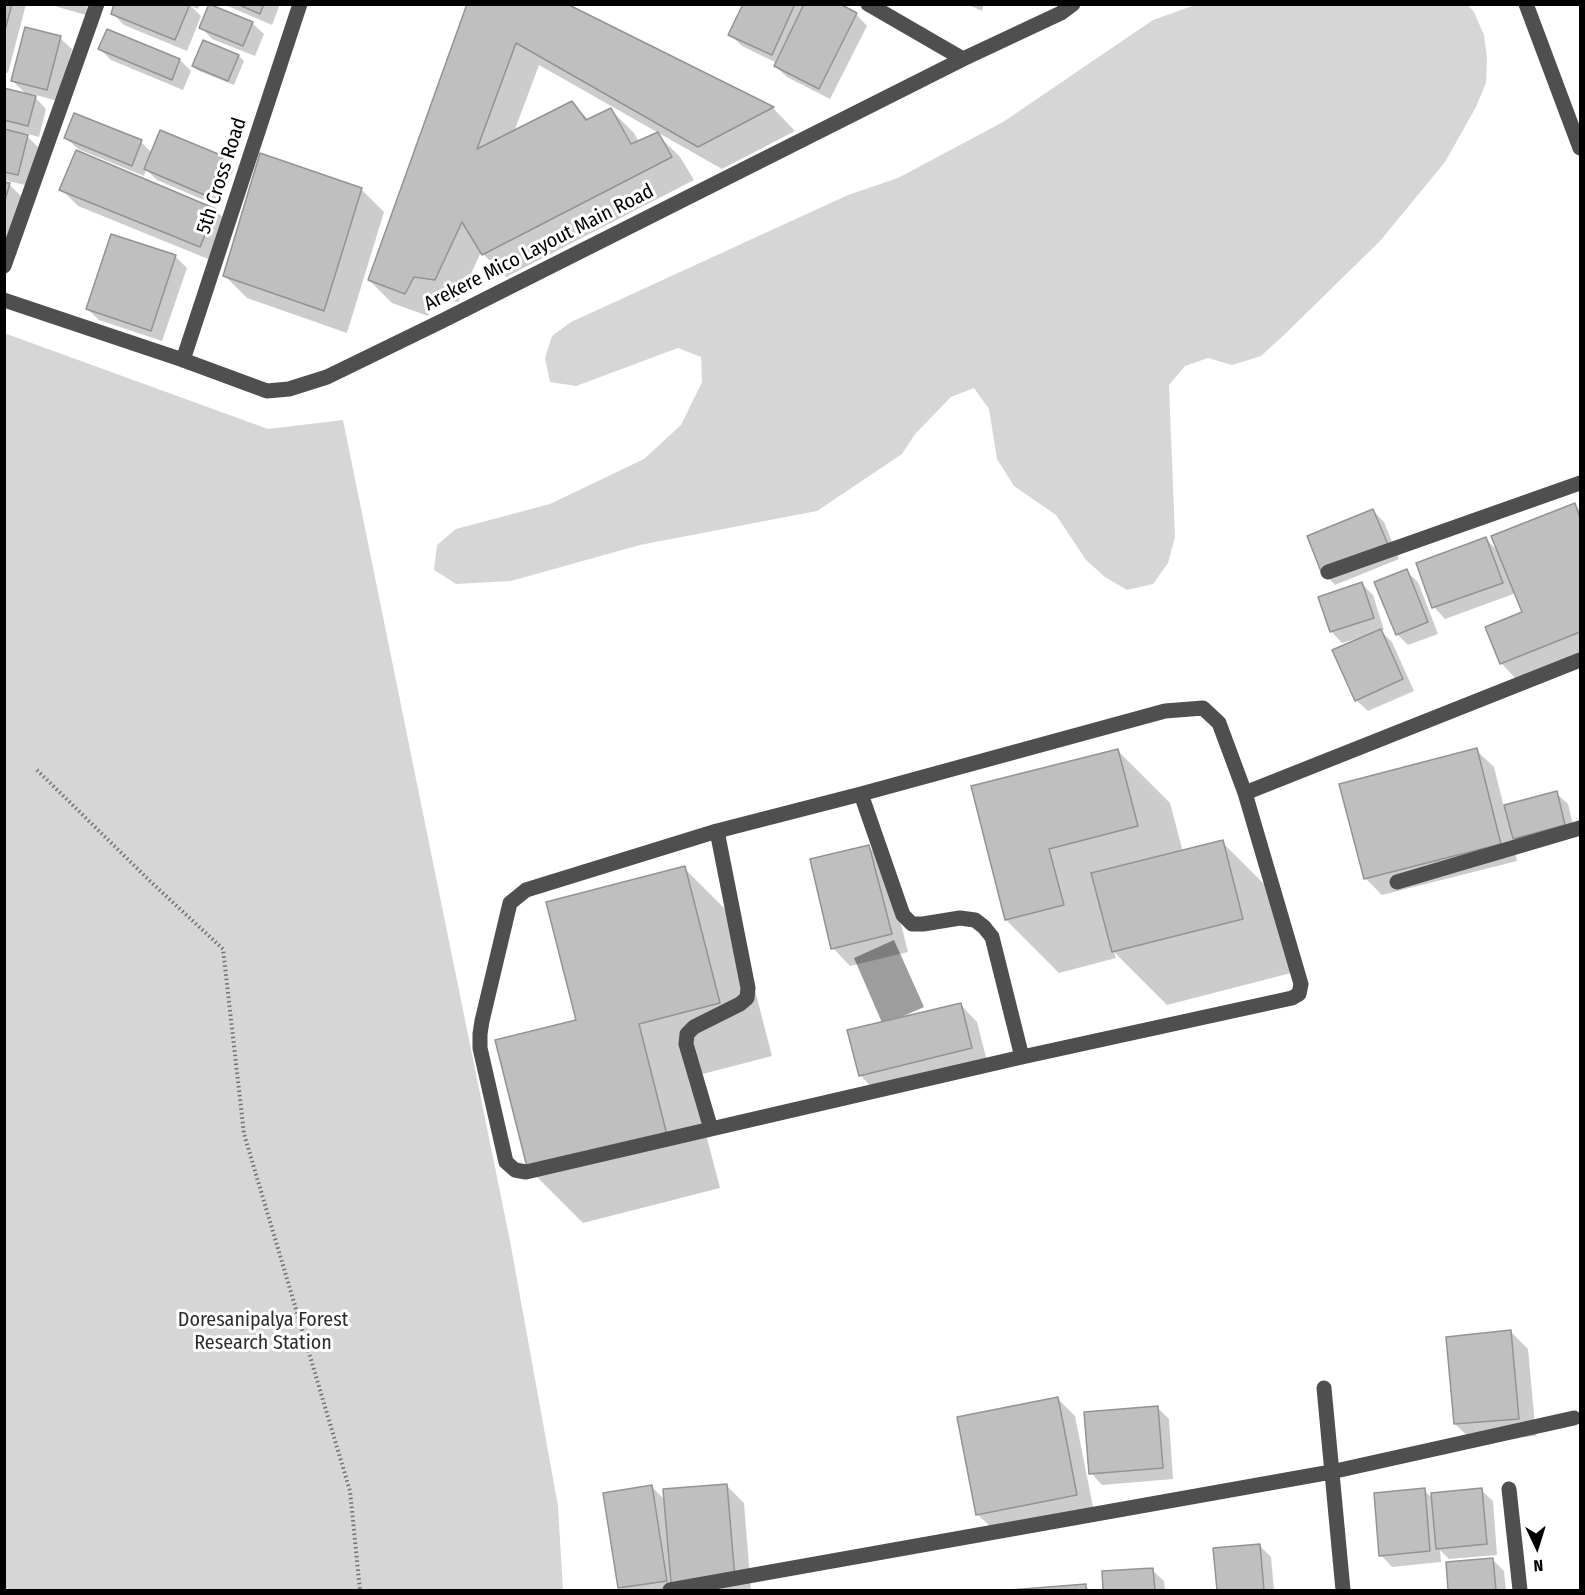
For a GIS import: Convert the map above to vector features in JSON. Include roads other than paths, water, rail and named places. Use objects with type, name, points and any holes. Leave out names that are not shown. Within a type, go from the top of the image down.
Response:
[{"type":"street","points":[[4,266],[97,4]]},
{"type":"street","name":"5th Cross Road","points":[[183,360],[300,4]]},
{"type":"street","points":[[868,4],[963,59]]},
{"type":"street","name":"Arekere Mico Layout Main Road","points":[[4,300],[183,360],[267,391],[289,389],[327,376],[452,315],[1061,12],[1072,4]]},
{"type":"street","points":[[1526,4],[1581,148]]},
{"type":"street","points":[[1328,572],[1581,483]]},
{"type":"street","points":[[1245,793],[1581,660]]},
{"type":"street","points":[[1203,708],[1219,723],[1245,793],[1301,984],[1299,994],[1292,998],[526,1172],[515,1170],[506,1162],[480,1041],[482,1021],[510,903],[526,890],[717,831],[861,794],[1165,711],[1203,708]]},
{"type":"street","points":[[861,794],[903,915],[912,924],[960,918],[975,920],[992,937],[1022,1058]]},
{"type":"street","points":[[1397,882],[1581,828]]},
{"type":"street","points":[[711,1129],[686,1044],[687,1034],[694,1027],[740,1004],[747,998],[748,988],[717,831]]},
{"type":"street","points":[[1324,1388],[1343,1590]]},
{"type":"street","points":[[670,1590],[1331,1473],[1574,1418]]},
{"type":"street","points":[[1509,1489],[1520,1590]]},
{"type":"park label","name":"Doresanipalya Forest Research Station","points":[[263,1332]]}]
